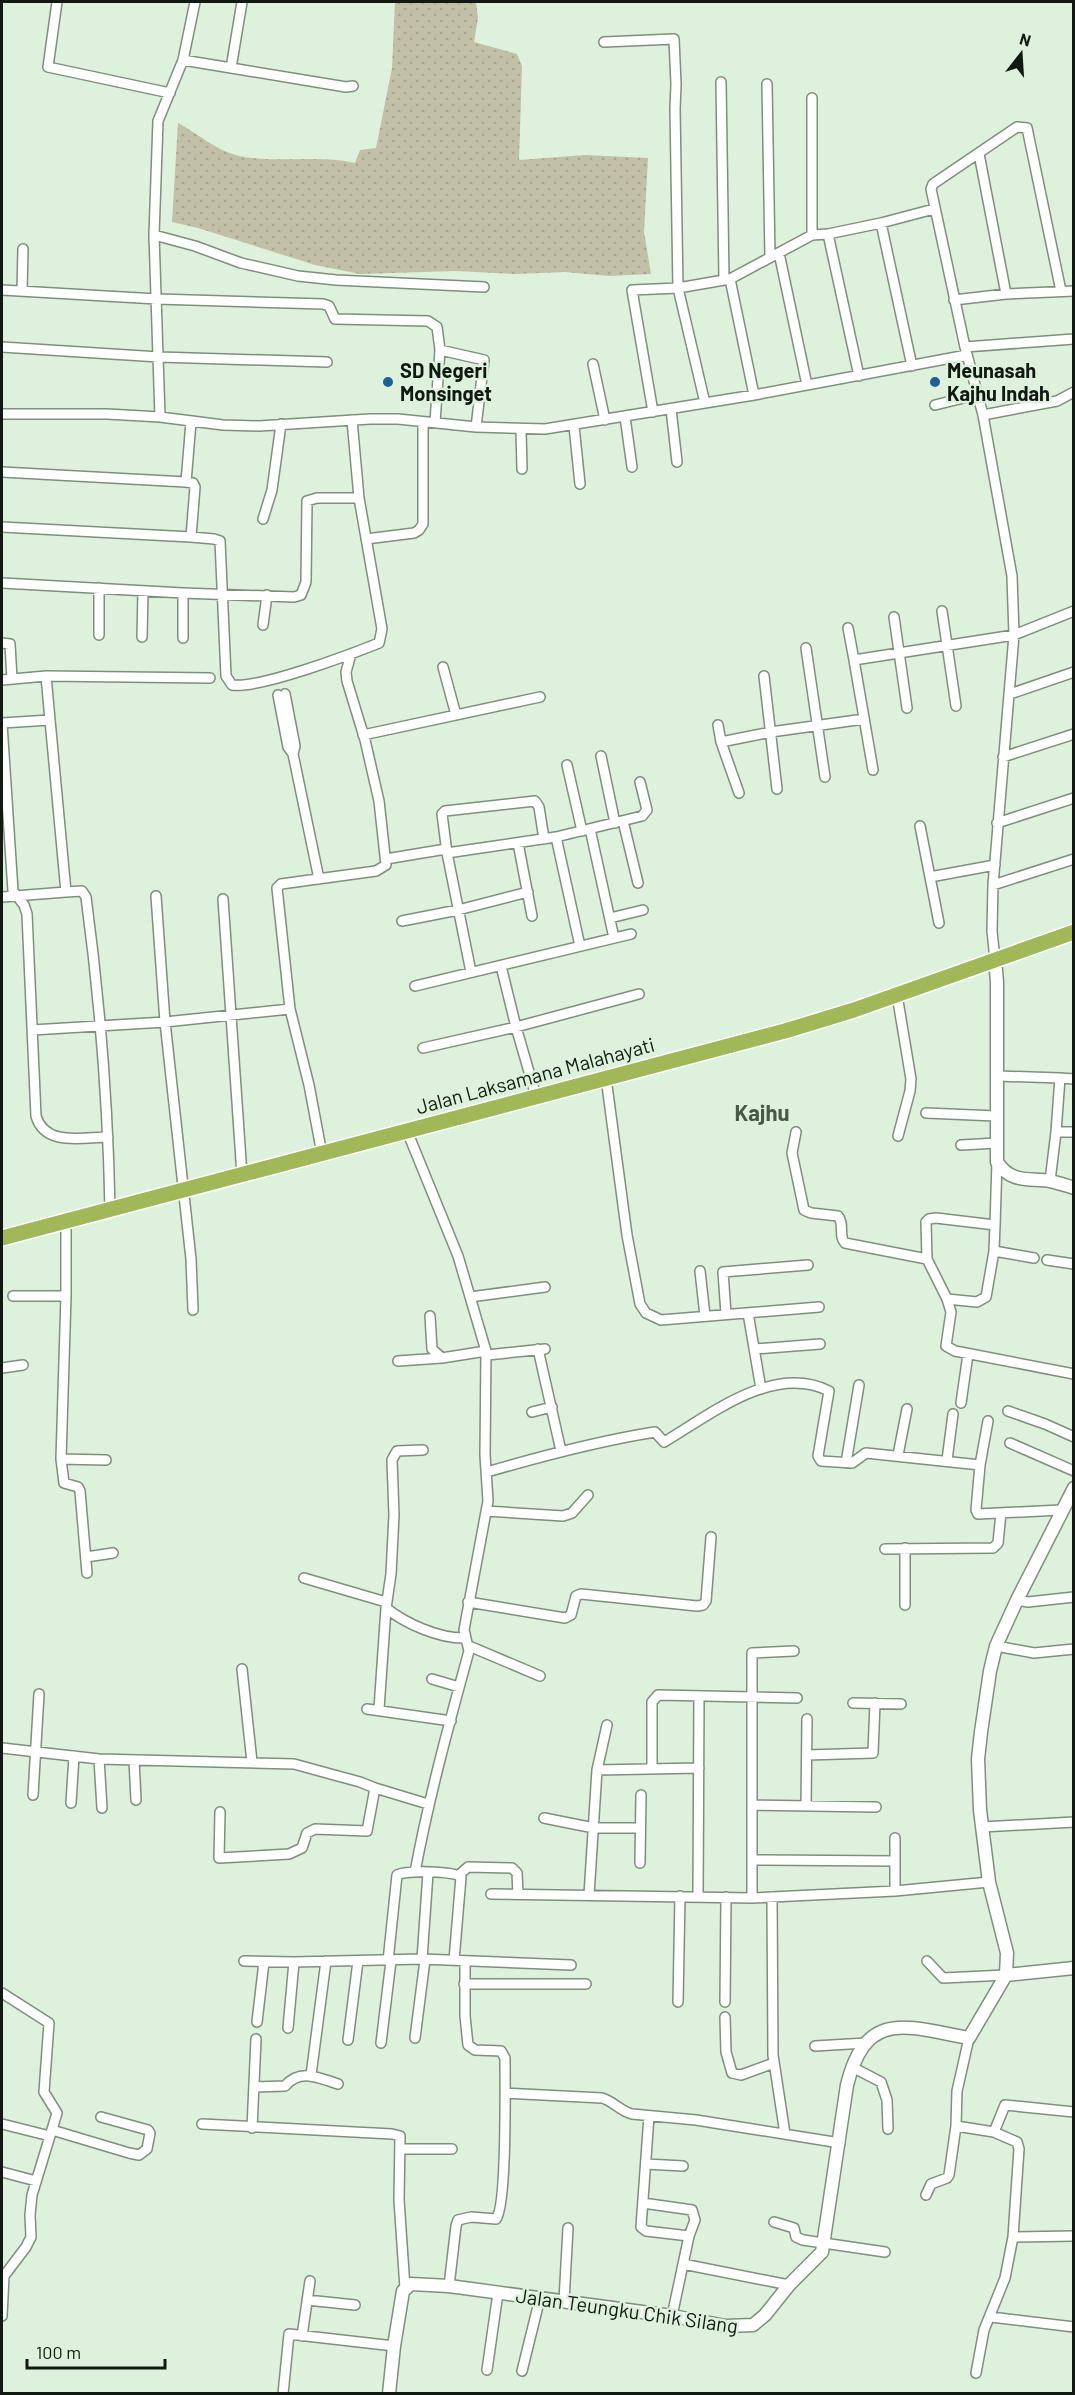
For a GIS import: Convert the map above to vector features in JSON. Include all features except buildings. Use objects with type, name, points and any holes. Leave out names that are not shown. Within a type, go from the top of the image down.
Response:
[{"type":"highway","name":"Jalan Laksamana Malahayati","points":[[2,1238],[784,1031],[897,995],[1074,932]]},
{"type":"street","points":[[57,2],[47,65],[49,68],[170,93]]},
{"type":"street","points":[[160,417],[154,233],[158,121],[183,60],[195,2]]},
{"type":"street","points":[[231,68],[242,2]]},
{"type":"street","points":[[604,42],[674,39],[678,288],[705,403]]},
{"type":"street","points":[[183,60],[346,87],[353,86]]},
{"type":"street","points":[[721,82],[727,280],[754,395]]},
{"type":"street","points":[[767,84],[774,255],[807,386]]},
{"type":"street","points":[[812,98],[813,235]]},
{"type":"street","points":[[947,1299],[977,1302],[986,1297],[994,1251],[998,1162],[996,1116],[998,1076],[992,931],[993,885],[1014,635],[1012,576],[982,416],[954,300],[931,189],[933,184],[1017,127],[1027,128],[1061,291]]},
{"type":"street","points":[[979,154],[1006,294]]},
{"type":"street","points":[[653,412],[632,290],[678,288],[727,280],[813,235],[881,223],[934,209]]},
{"type":"street","points":[[881,223],[912,366]]},
{"type":"street","points":[[154,233],[241,263],[317,279],[484,287]]},
{"type":"street","points":[[828,234],[859,376]]},
{"type":"street","points":[[22,290],[23,249]]},
{"type":"street","points":[[2,290],[157,299],[323,304],[329,306],[335,319],[428,321],[438,327],[440,350],[435,422]]},
{"type":"street","points":[[954,300],[1006,294],[1074,291]]},
{"type":"street","points":[[2,414],[107,414],[160,417],[191,423],[223,425],[398,419],[521,430],[574,426],[807,386],[912,366],[966,351],[1074,339]]},
{"type":"street","points":[[2,347],[159,357],[327,362]]},
{"type":"street","points":[[440,350],[483,360],[476,427]]},
{"type":"street","points":[[593,364],[605,420]]},
{"type":"street","points":[[982,416],[1057,401],[1074,392]]},
{"type":"street","points":[[935,405],[976,395]]},
{"type":"street","points":[[671,409],[677,462]]},
{"type":"street","points":[[626,417],[632,467]]},
{"type":"street","points":[[2,527],[191,537],[214,539],[219,542],[226,676],[232,685],[240,686],[260,682],[350,655],[378,644],[382,635],[360,498],[352,420]]},
{"type":"street","points":[[366,539],[414,533],[423,524],[423,422]]},
{"type":"street","points":[[186,482],[191,423]]},
{"type":"street","points":[[263,519],[272,490],[281,424]]},
{"type":"street","points":[[574,426],[580,484]]},
{"type":"street","points":[[521,430],[522,469]]},
{"type":"street","points":[[2,472],[193,483],[195,487],[191,537]]},
{"type":"street","points":[[2,583],[294,597],[301,595],[305,590],[307,501],[317,498],[360,498]]},
{"type":"street","points":[[99,588],[99,635]]},
{"type":"street","points":[[142,637],[143,591]]},
{"type":"street","points":[[183,593],[183,638]]},
{"type":"street","points":[[263,625],[267,596]]},
{"type":"street","points":[[942,611],[956,706]]},
{"type":"street","points":[[854,660],[1014,635],[1074,612]]},
{"type":"street","points":[[894,617],[907,708]]},
{"type":"street","points":[[849,628],[873,770]]},
{"type":"street","points":[[2,643],[10,644],[12,679]]},
{"type":"street","points":[[806,648],[825,777]]},
{"type":"street","points":[[322,1154],[309,1085],[290,1009],[277,888],[281,884],[382,869],[386,865],[379,801],[346,672],[350,655]]},
{"type":"street","points":[[443,667],[456,715]]},
{"type":"street","points":[[1010,693],[1074,672]]},
{"type":"street","points":[[46,676],[66,892]]},
{"type":"street","points":[[2,680],[46,676],[210,678]]},
{"type":"street","points":[[764,676],[777,789]]},
{"type":"street","points":[[281,694],[295,746],[293,754],[319,879]]},
{"type":"street","points":[[363,735],[540,697]]},
{"type":"street","points":[[721,742],[771,732],[864,719]]},
{"type":"street","points":[[50,720],[2,724],[3,776],[14,895],[24,905],[27,914],[36,1116],[43,1131],[58,1138],[108,1137]]},
{"type":"street","points":[[718,725],[721,742],[740,793]]},
{"type":"street","points":[[1003,757],[1074,734]]},
{"type":"street","points":[[602,756],[638,883]]},
{"type":"street","points":[[567,765],[614,938]]},
{"type":"street","points":[[386,859],[556,837],[642,816],[646,812],[640,782]]},
{"type":"street","points":[[997,823],[1074,798]]},
{"type":"street","points":[[471,972],[447,851],[441,816],[443,812],[538,802],[544,839]]},
{"type":"street","points":[[920,826],[939,923]]},
{"type":"street","points":[[556,837],[580,946]]},
{"type":"street","points":[[518,843],[532,916]]},
{"type":"street","points":[[993,885],[1074,859]]},
{"type":"street","points":[[930,877],[995,865]]},
{"type":"street","points":[[2,897],[82,891],[86,894],[98,985],[108,1137],[110,1209]]},
{"type":"street","points":[[402,921],[458,910],[528,892]]},
{"type":"street","points":[[156,896],[165,1022],[191,1259],[193,1310]]},
{"type":"street","points":[[223,899],[242,1175]]},
{"type":"street","points":[[610,918],[643,910]]},
{"type":"street","points":[[415,987],[631,934]]},
{"type":"street","points":[[501,966],[536,1096]]},
{"type":"street","points":[[423,1047],[516,1027],[639,994]]},
{"type":"street","points":[[897,995],[910,1079],[910,1091],[898,1136]]},
{"type":"street","points":[[32,1030],[165,1022],[290,1009]]},
{"type":"street","points":[[998,1076],[1074,1079]]},
{"type":"street","points":[[606,1078],[627,1235],[640,1304],[646,1313],[656,1319],[819,1307]]},
{"type":"street","points":[[1050,1181],[1060,1078]]},
{"type":"street","points":[[926,1113],[996,1116]]},
{"type":"street","points":[[407,1131],[458,1256],[486,1353],[486,1510],[464,1629],[468,1642],[451,1722],[428,1804],[416,1872]]},
{"type":"street","points":[[796,1132],[792,1153],[804,1210],[838,1216],[842,1220],[842,1239],[845,1243],[927,1259]]},
{"type":"street","points":[[1056,1132],[1074,1132]]},
{"type":"street","points":[[961,1144],[997,1143]]},
{"type":"street","points":[[998,1162],[1004,1172],[1013,1176],[1027,1180],[1050,1181],[1074,1188]]},
{"type":"street","points":[[995,1225],[929,1219],[926,1222],[927,1259],[951,1312],[946,1346],[948,1349],[1074,1374]]},
{"type":"street","points":[[66,1222],[61,1459],[64,1483],[78,1487],[80,1491],[87,1574]]},
{"type":"street","points":[[994,1251],[1034,1258]]},
{"type":"street","points":[[1047,1260],[1074,1264]]},
{"type":"street","points":[[726,1314],[723,1272],[808,1265]]},
{"type":"street","points":[[700,1271],[705,1316]]},
{"type":"street","points":[[470,1297],[545,1287]]},
{"type":"street","points":[[13,1296],[66,1296]]},
{"type":"street","points":[[748,1313],[761,1389]]},
{"type":"street","points":[[430,1316],[432,1349],[442,1358]]},
{"type":"street","points":[[754,1349],[819,1344]]},
{"type":"street","points":[[398,1361],[542,1349],[561,1451]]},
{"type":"street","points":[[961,1403],[968,1353]]},
{"type":"street","points":[[2,1368],[22,1365]]},
{"type":"street","points":[[487,1472],[561,1451],[655,1432],[664,1442],[730,1403],[761,1389],[788,1384],[811,1384],[829,1390],[819,1459],[824,1462],[852,1463],[866,1453],[980,1465]]},
{"type":"street","points":[[846,1463],[859,1385]]},
{"type":"street","points":[[532,1412],[552,1407]]},
{"type":"street","points":[[898,1455],[907,1409]]},
{"type":"street","points":[[1008,1411],[1074,1437]]},
{"type":"street","points":[[947,1460],[953,1414]]},
{"type":"street","points":[[988,1421],[980,1465],[976,1512],[981,1514],[1061,1510]]},
{"type":"street","points":[[1010,1443],[1074,1471]]},
{"type":"street","points":[[379,1709],[386,1605],[392,1574],[394,1515],[392,1460],[397,1451],[423,1450]]},
{"type":"street","points":[[61,1459],[106,1460]]},
{"type":"street","points":[[926,2195],[931,2184],[949,2176],[956,2126],[957,2091],[969,2037],[1006,1975],[1007,1953],[989,1882],[982,1827],[978,1759],[990,1671],[996,1646],[1017,1600],[1074,1488]]},
{"type":"street","points":[[486,1510],[563,1516],[572,1513],[588,1495]]},
{"type":"street","points":[[885,1549],[993,1548],[998,1543],[1001,1513]]},
{"type":"street","points":[[468,1602],[565,1618],[571,1615],[576,1596],[580,1594],[703,1605],[706,1601],[711,1537]]},
{"type":"street","points":[[905,1548],[905,1605]]},
{"type":"street","points":[[86,1557],[113,1553]]},
{"type":"street","points":[[304,1578],[386,1605],[400,1618],[422,1628],[468,1642],[540,1676]]},
{"type":"street","points":[[1017,1600],[1028,1602],[1074,1598]]},
{"type":"street","points":[[996,1646],[1034,1653],[1074,1649]]},
{"type":"street","points":[[752,1898],[753,1652],[794,1651]]},
{"type":"street","points":[[242,1669],[252,1762]]},
{"type":"street","points":[[432,1679],[459,1687]]},
{"type":"street","points":[[33,1795],[39,1694]]},
{"type":"street","points":[[652,1768],[653,1699],[658,1695],[797,1698]]},
{"type":"street","points":[[698,1896],[699,1696]]},
{"type":"street","points":[[853,1703],[901,1704]]},
{"type":"street","points":[[807,1755],[873,1753],[875,1704]]},
{"type":"street","points":[[367,1709],[379,1709],[451,1722]]},
{"type":"street","points":[[806,1806],[807,1719]]},
{"type":"street","points":[[589,1894],[597,1770],[607,1725]]},
{"type":"street","points":[[2,1748],[99,1759],[294,1764],[428,1804]]},
{"type":"street","points":[[71,1803],[74,1756]]},
{"type":"street","points":[[99,1759],[102,1808]]},
{"type":"street","points":[[134,1760],[136,1800]]},
{"type":"street","points":[[597,1770],[699,1768]]},
{"type":"street","points":[[220,1812],[219,1858],[289,1854],[302,1848],[307,1833],[315,1829],[367,1831],[375,1788]]},
{"type":"street","points":[[640,1863],[641,1795]]},
{"type":"street","points":[[752,1805],[876,1807]]},
{"type":"street","points":[[544,1818],[594,1828],[640,1828]]},
{"type":"street","points":[[982,1827],[1074,1821]]},
{"type":"street","points":[[895,1838],[895,1891]]},
{"type":"street","points":[[752,1860],[895,1861]]},
{"type":"street","points":[[381,2043],[396,1877],[400,1873],[459,1875],[468,1868],[512,1868],[516,1873],[518,1894]]},
{"type":"street","points":[[415,2038],[423,1960],[428,1873]]},
{"type":"street","points":[[454,1960],[462,1883],[459,1875]]},
{"type":"street","points":[[491,1894],[752,1898],[895,1891],[989,1882]]},
{"type":"street","points":[[678,2002],[680,1896]]},
{"type":"street","points":[[724,2002],[726,1897]]},
{"type":"street","points":[[772,1897],[774,2063],[785,2134]]},
{"type":"street","points":[[244,1961],[454,1960],[571,1965]]},
{"type":"street","points":[[311,2075],[326,1961]]},
{"type":"street","points":[[348,2040],[358,1961]]},
{"type":"street","points":[[449,2286],[458,2220],[464,2217],[496,2219],[499,2216],[502,2192],[505,2055],[501,2051],[475,2050],[468,2045],[464,1984],[465,1961]]},
{"type":"street","points":[[927,1961],[944,1978],[1074,1968]]},
{"type":"street","points":[[257,2022],[264,1962]]},
{"type":"street","points":[[288,2028],[294,1962]]},
{"type":"street","points":[[464,1984],[586,1984]]},
{"type":"street","points":[[2,1993],[48,2023],[44,2088],[46,2096],[57,2112],[36,2181],[30,2215],[31,2237],[4,2276],[2,2316]]},
{"type":"street","points":[[724,2017],[726,2052],[732,2073],[741,2075],[774,2063]]},
{"type":"street","points":[[825,2245],[847,2085],[852,2067],[866,2043],[878,2033],[897,2027],[969,2037]]},
{"type":"street","points":[[252,2128],[256,2039]]},
{"type":"street","points":[[815,2046],[866,2043]]},
{"type":"street","points":[[852,2067],[881,2082],[887,2100],[888,2128]]},
{"type":"street","points":[[254,2087],[285,2086],[290,2079],[298,2075],[311,2075],[338,2084]]},
{"type":"street","points":[[504,2093],[602,2098],[607,2099],[623,2112],[696,2120],[840,2143]]},
{"type":"street","points":[[994,2132],[1005,2105],[1074,2112]]},
{"type":"street","points":[[649,2116],[641,2223],[643,2230],[689,2236]]},
{"type":"street","points":[[2,2124],[51,2133],[139,2155],[147,2149],[150,2133],[148,2130],[101,2117]]},
{"type":"street","points":[[202,2124],[400,2136],[399,2200],[405,2288],[394,2346],[389,2394]]},
{"type":"street","points":[[956,2126],[994,2132],[1018,2144],[1013,2237],[1005,2278],[984,2330],[976,2373]]},
{"type":"street","points":[[401,2149],[452,2149]]},
{"type":"street","points":[[646,2164],[683,2166]]},
{"type":"street","points":[[2,2172],[36,2181]]},
{"type":"street","points":[[643,2204],[692,2210],[695,2220],[682,2264],[672,2316]]},
{"type":"street","points":[[774,2222],[794,2228],[798,2238],[825,2245],[885,2252]]},
{"type":"street","points":[[564,2301],[568,2228]]},
{"type":"street","points":[[1013,2237],[1074,2236]]},
{"type":"street","name":"Jalan Teungku Chik Silang","points":[[405,2288],[414,2283],[449,2286],[672,2316],[726,2326],[753,2325],[821,2254],[825,2245]]},
{"type":"street","points":[[682,2264],[789,2285]]},
{"type":"street","points":[[302,2336],[310,2281]]},
{"type":"street","points":[[487,2370],[498,2293]]},
{"type":"street","points":[[522,2371],[540,2298]]},
{"type":"street","points":[[307,2300],[355,2305]]},
{"type":"street","points":[[991,2316],[1074,2327]]},
{"type":"street","points":[[283,2394],[289,2334],[394,2346]]},
{"type":"shaded area","points":[[395,2],[476,2],[478,18],[474,42],[517,54],[522,66],[519,160],[585,155],[648,158],[644,232],[651,274],[609,276],[565,272],[515,274],[455,271],[360,274],[315,265],[172,222],[178,123],[231,154],[253,158],[326,159],[355,163],[360,150],[376,148],[392,68]]},
{"type":"place","name":"SD Negeri Monsinget","points":[[388,382]]},
{"type":"place","name":"Meunasah Kajhu Indah","points":[[935,382]]},
{"type":"district","name":"Kajhu","points":[[762,1112]]}]
